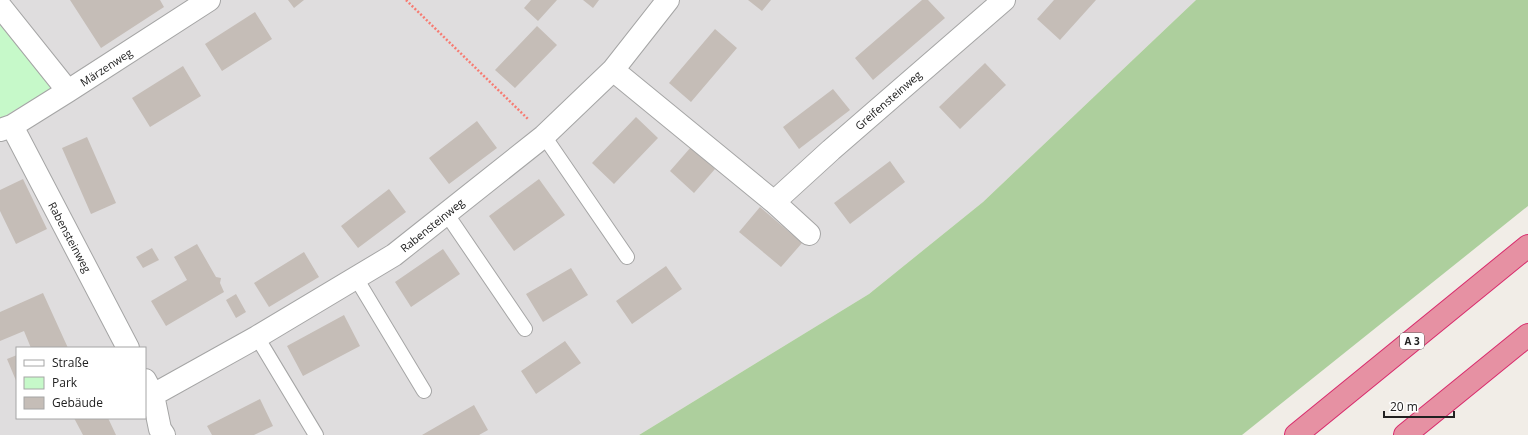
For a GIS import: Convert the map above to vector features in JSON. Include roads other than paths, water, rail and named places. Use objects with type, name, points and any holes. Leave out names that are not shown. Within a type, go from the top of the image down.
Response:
[{"type":"highway","name":"A 3","points":[[1296,435],[1528,246]]},
{"type":"highway","points":[[1405,435],[1528,335]]},
{"type":"street","name":"Märzenweg","points":[[6,128],[68,91],[209,0]]},
{"type":"street","name":"Rabensteinweg","points":[[164,435],[160,429],[149,387],[257,336],[394,255],[544,136],[613,70],[668,0]]},
{"type":"street","name":"Greifensteinweg","points":[[774,202],[831,150],[1004,0]]},
{"type":"street","points":[[0,6],[68,91]]},
{"type":"street","points":[[613,70],[774,202],[809,234]]},
{"type":"street","name":"Rabensteinweg","points":[[6,128],[127,347]]},
{"type":"lane","points":[[544,136],[627,257]]},
{"type":"lane","points":[[446,213],[525,329]]},
{"type":"lane","points":[[356,278],[424,391]]},
{"type":"lane","points":[[257,336],[316,435]]}]
